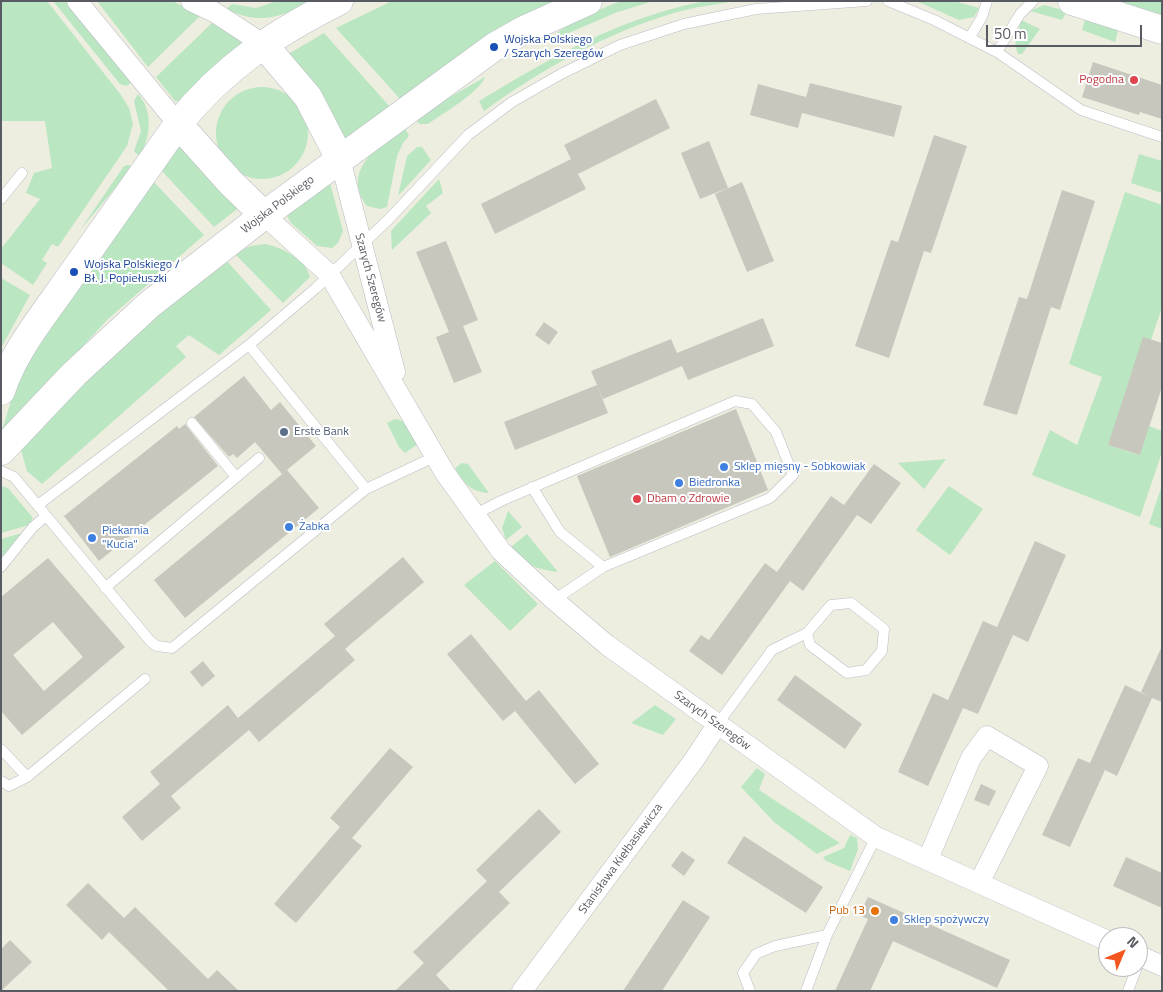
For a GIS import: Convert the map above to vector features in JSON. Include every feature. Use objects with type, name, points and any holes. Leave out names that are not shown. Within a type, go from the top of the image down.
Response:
[{"type":"street","points":[[78,1],[178,124],[231,183],[264,215]]},
{"type":"street","points":[[191,1],[214,12],[263,44],[308,97],[340,159]]},
{"type":"street","points":[[1,391],[6,374],[34,329],[178,124],[201,95],[230,68],[263,44],[293,24],[339,1]]},
{"type":"street","name":"Wojska Polskiego","points":[[1,451],[74,374],[150,304],[264,215],[494,46],[588,1]]},
{"type":"street","points":[[1072,1],[1162,30]]},
{"type":"street","name":"Szarych Szeregów","points":[[340,159],[361,246],[402,396]]},
{"type":"street","name":"Szarych Szeregów","points":[[264,215],[329,274],[402,396],[434,457],[501,551],[607,646],[876,837],[1098,937]]},
{"type":"street","name":"Stanisława Kiełbasiewicza","points":[[522,991],[694,760],[717,725]]},
{"type":"street","points":[[928,859],[971,758],[987,736],[1038,766],[979,882]]},
{"type":"street","points":[[1148,963],[1162,966]]},
{"type":"lane","points":[[38,505],[248,345],[316,288],[361,246],[468,135],[512,102],[620,45],[684,24],[756,9],[867,1]]},
{"type":"lane","points":[[888,1],[970,37],[997,52],[1080,110],[1162,137]]},
{"type":"lane","points":[[970,37],[982,17],[987,1]]},
{"type":"lane","points":[[997,52],[1020,14],[1033,1]]},
{"type":"lane","points":[[1,199],[22,173]]},
{"type":"lane","points":[[248,345],[366,489]]},
{"type":"lane","points":[[474,515],[532,487],[735,401],[752,404],[776,432],[793,475],[770,498],[603,567],[554,600]]},
{"type":"lane","points":[[192,423],[236,477]]},
{"type":"lane","points":[[1,471],[14,477],[152,642],[157,646],[172,648],[366,489],[434,457]]},
{"type":"lane","points":[[105,588],[259,458]]},
{"type":"lane","points":[[532,487],[560,532],[603,567]]},
{"type":"lane","points":[[1,567],[33,527],[46,516]]},
{"type":"lane","points":[[717,725],[772,650],[807,633],[831,605],[851,603],[884,629],[882,651],[866,670],[847,672],[810,644],[807,633]]},
{"type":"lane","points":[[1,782],[9,786],[28,777],[145,680]]},
{"type":"lane","points":[[1,749],[28,777]]},
{"type":"lane","points":[[806,991],[827,935],[876,837]]},
{"type":"lane","points":[[750,991],[743,973],[756,954],[775,946],[827,935]]},
{"type":"lane","points":[[1128,991],[1133,977]]},
{"type":"green space","points":[[1,1],[47,1],[121,95],[129,108],[133,124],[127,146],[58,247],[52,244],[42,260],[47,263],[33,285],[1,263],[1,249],[40,199],[26,193],[34,173],[52,168],[45,121],[1,121]]},
{"type":"green space","points":[[53,1],[67,1],[131,83],[126,86],[120,84]]},
{"type":"green space","points":[[97,1],[172,1],[201,15],[148,67]]},
{"type":"green space","points":[[277,1],[308,1],[309,3],[287,13],[268,18],[249,17],[226,9],[232,4],[256,8]]},
{"type":"green space","points":[[392,1],[560,1],[401,100],[336,28]]},
{"type":"green space","points":[[621,1],[653,1],[615,13],[541,45],[574,20]]},
{"type":"green space","points":[[705,1],[734,1],[682,11],[649,21],[575,54],[529,81],[484,111],[479,101],[560,54],[587,41],[643,18]]},
{"type":"green space","points":[[916,1],[954,1],[979,8],[974,17],[959,20]]},
{"type":"green space","points":[[1110,1],[1162,1],[1162,18]]},
{"type":"green space","points":[[1044,5],[1067,11],[1062,20],[1030,11]]},
{"type":"green space","points":[[1086,16],[1119,27],[1115,42],[1082,30]]},
{"type":"green space","points":[[1021,20],[1040,29],[1022,54],[1018,54],[1015,45]]},
{"type":"green space","points":[[214,21],[242,40],[242,44],[182,102],[175,101],[156,77]]},
{"type":"green space","points":[[324,33],[391,108],[346,140],[342,137],[289,56],[290,53]]},
{"type":"green space","points":[[485,77],[482,83],[468,96],[428,124],[420,124],[417,121],[419,115]]},
{"type":"green space","points":[[253,87],[271,87],[288,94],[301,107],[308,124],[308,142],[301,159],[288,172],[271,179],[253,179],[236,172],[223,159],[216,142],[216,124],[223,107],[236,94]]},
{"type":"green space","points":[[138,94],[146,109],[149,125],[140,157],[134,151],[141,131],[134,101]]},
{"type":"green space","points":[[404,126],[409,136],[403,143],[397,156],[387,207],[380,209],[367,206],[360,193],[358,182],[360,171],[374,151]]},
{"type":"green space","points":[[180,144],[241,206],[214,227],[160,169]]},
{"type":"green space","points":[[417,147],[422,147],[431,160],[398,196],[407,156]]},
{"type":"green space","points":[[1139,154],[1162,161],[1162,193],[1131,183]]},
{"type":"green space","points":[[124,166],[133,167],[80,230]]},
{"type":"green space","points":[[439,179],[443,193],[426,206],[431,213],[392,250],[391,231]]},
{"type":"green space","points":[[152,180],[204,235],[107,320],[4,432],[2,430],[19,375]]},
{"type":"green space","points":[[330,183],[343,231],[338,243],[332,248],[317,246],[290,222],[287,215]]},
{"type":"green space","points":[[1125,192],[1162,205],[1162,307],[1151,340],[1108,445],[1139,455],[1149,426],[1162,431],[1162,452],[1140,517],[1032,475],[1050,430],[1077,445],[1102,377],[1069,364]]},
{"type":"green space","points":[[265,244],[286,251],[298,259],[310,277],[283,303],[234,253],[251,246]]},
{"type":"green space","points":[[225,259],[271,310],[219,355],[189,335],[176,346],[186,357],[42,484],[27,471],[20,447],[94,370],[160,312]]},
{"type":"green space","points":[[1,278],[30,295],[1,348]]},
{"type":"green space","points":[[395,419],[407,422],[418,444],[405,453],[399,447],[387,423]]},
{"type":"green space","points":[[946,459],[924,489],[898,463]]},
{"type":"green space","points":[[462,463],[468,464],[489,493],[477,491],[468,486],[455,468]]},
{"type":"green space","points":[[1162,485],[1162,529],[1149,524]]},
{"type":"green space","points":[[1,486],[8,488],[33,518],[29,525],[1,533]]},
{"type":"green space","points":[[949,486],[983,509],[950,555],[916,530]]},
{"type":"green space","points":[[508,511],[522,527],[506,540],[502,528]]},
{"type":"green space","points":[[22,533],[1,559],[1,539]]},
{"type":"green space","points":[[527,534],[558,572],[537,568],[522,558],[511,547]]},
{"type":"green space","points":[[495,561],[538,604],[510,631],[464,585]]},
{"type":"green space","points":[[655,705],[676,719],[663,735],[631,723]]},
{"type":"green space","points":[[757,768],[765,774],[759,790],[840,843],[817,854],[774,822],[741,787]]},
{"type":"green space","points":[[850,835],[857,838],[858,849],[850,871],[826,861],[823,857],[844,848]]},
{"type":"building","points":[[1093,62],[1162,85],[1162,119],[1140,112],[1139,115],[1082,97]]},
{"type":"building","points":[[810,83],[902,106],[894,137],[802,113],[798,128],[750,115],[758,84],[806,97]]},
{"type":"building","points":[[656,99],[670,128],[578,174],[586,189],[495,234],[481,204],[571,159],[564,145]]},
{"type":"building","points":[[934,135],[967,146],[931,253],[924,251],[889,358],[855,346],[891,240],[898,242]]},
{"type":"building","points":[[709,141],[728,188],[700,199],[681,153]]},
{"type":"building","points":[[742,182],[774,261],[747,272],[715,194]]},
{"type":"building","points":[[1062,190],[1095,201],[1060,310],[1051,307],[1017,415],[983,405],[1019,297],[1027,299]]},
{"type":"building","points":[[446,241],[478,320],[463,326],[482,372],[454,383],[436,337],[449,332],[416,252]]},
{"type":"building","points":[[763,318],[774,346],[688,380],[682,366],[603,399],[591,371],[671,339],[677,353]]},
{"type":"building","points":[[544,322],[558,332],[549,345],[535,335]]},
{"type":"building","points":[[1143,337],[1162,343],[1162,387],[1140,455],[1108,445]]},
{"type":"building","points":[[244,376],[271,410],[280,402],[316,446],[282,474],[255,442],[237,458],[233,454],[229,457],[194,417]]},
{"type":"building","points":[[597,385],[608,413],[515,450],[504,422]]},
{"type":"building","points":[[736,409],[768,490],[610,557],[577,476]]},
{"type":"building","points":[[185,424],[218,466],[99,561],[64,516],[177,426],[179,429]]},
{"type":"building","points":[[874,464],[901,483],[871,524],[857,515],[803,591],[790,581],[722,675],[689,651],[701,635],[709,640],[765,563],[777,572],[831,496],[844,505]]},
{"type":"building","points":[[287,470],[319,508],[185,618],[154,580]]},
{"type":"building","points":[[1035,541],[1066,555],[1028,642],[1013,635],[978,714],[963,708],[928,786],[898,772],[933,693],[948,700],[983,621],[997,627]]},
{"type":"building","points":[[403,557],[424,582],[345,649],[355,660],[259,742],[249,730],[171,796],[181,808],[142,841],[122,817],[160,784],[150,772],[228,705],[238,718],[335,636],[324,624]]},
{"type":"building","points":[[48,558],[125,647],[22,735],[1,711],[1,597]],"holes":[[[53,622],[83,657],[44,691],[13,655]]]},
{"type":"building","points":[[471,634],[526,701],[539,690],[599,764],[575,784],[515,711],[503,721],[447,654]]},
{"type":"building","points":[[1162,646],[1162,702],[1152,698],[1117,776],[1105,770],[1070,847],[1042,835],[1078,758],[1090,763],[1125,685],[1150,697],[1141,692]]},
{"type":"building","points":[[203,661],[215,676],[202,687],[190,672]]},
{"type":"building","points":[[795,675],[862,724],[845,749],[777,700]]},
{"type":"building","points":[[390,748],[413,767],[352,838],[362,846],[296,923],[274,904],[340,827],[330,818]]},
{"type":"building","points":[[981,784],[996,791],[989,806],[974,800]]},
{"type":"building","points":[[539,809],[561,832],[499,892],[510,903],[436,975],[451,991],[395,991],[424,963],[413,952],[487,881],[476,870]]},
{"type":"building","points":[[744,836],[823,887],[806,913],[727,863]]},
{"type":"building","points":[[682,851],[695,860],[684,876],[671,866]]},
{"type":"building","points":[[1126,857],[1162,873],[1162,908],[1113,886]]},
{"type":"building","points":[[88,883],[124,918],[135,907],[208,979],[217,970],[239,991],[169,991],[109,932],[102,940],[66,905]]},
{"type":"building","points":[[868,897],[1010,960],[997,988],[893,941],[870,991],[835,991],[868,919],[859,915]]},
{"type":"building","points":[[683,900],[710,917],[662,991],[623,991]]},
{"type":"building","points":[[10,940],[32,962],[1,991],[1,949]]},
{"type":"place","name":"Wojska Polskiego / Szarych Szeregów","points":[[494,47]]},
{"type":"place","name":"Pogodna","points":[[1134,80]]},
{"type":"place","name":"Wojska Polskiego / Bł. J. Popiełuszki","points":[[74,272]]},
{"type":"place","name":"Erste Bank","points":[[284,432]]},
{"type":"place","name":"Sklep mięsny - Sobkowiak","points":[[724,467]]},
{"type":"place","name":"Biedronka","points":[[679,483]]},
{"type":"place","name":"Dbam o Zdrowie","points":[[637,499]]},
{"type":"place","name":"Żabka","points":[[289,527]]},
{"type":"place","name":"Piekarnia \"Kucia\"","points":[[92,538]]},
{"type":"place","name":"Pub 13","points":[[875,911]]},
{"type":"place","name":"Sklep spożywczy","points":[[894,920]]}]
